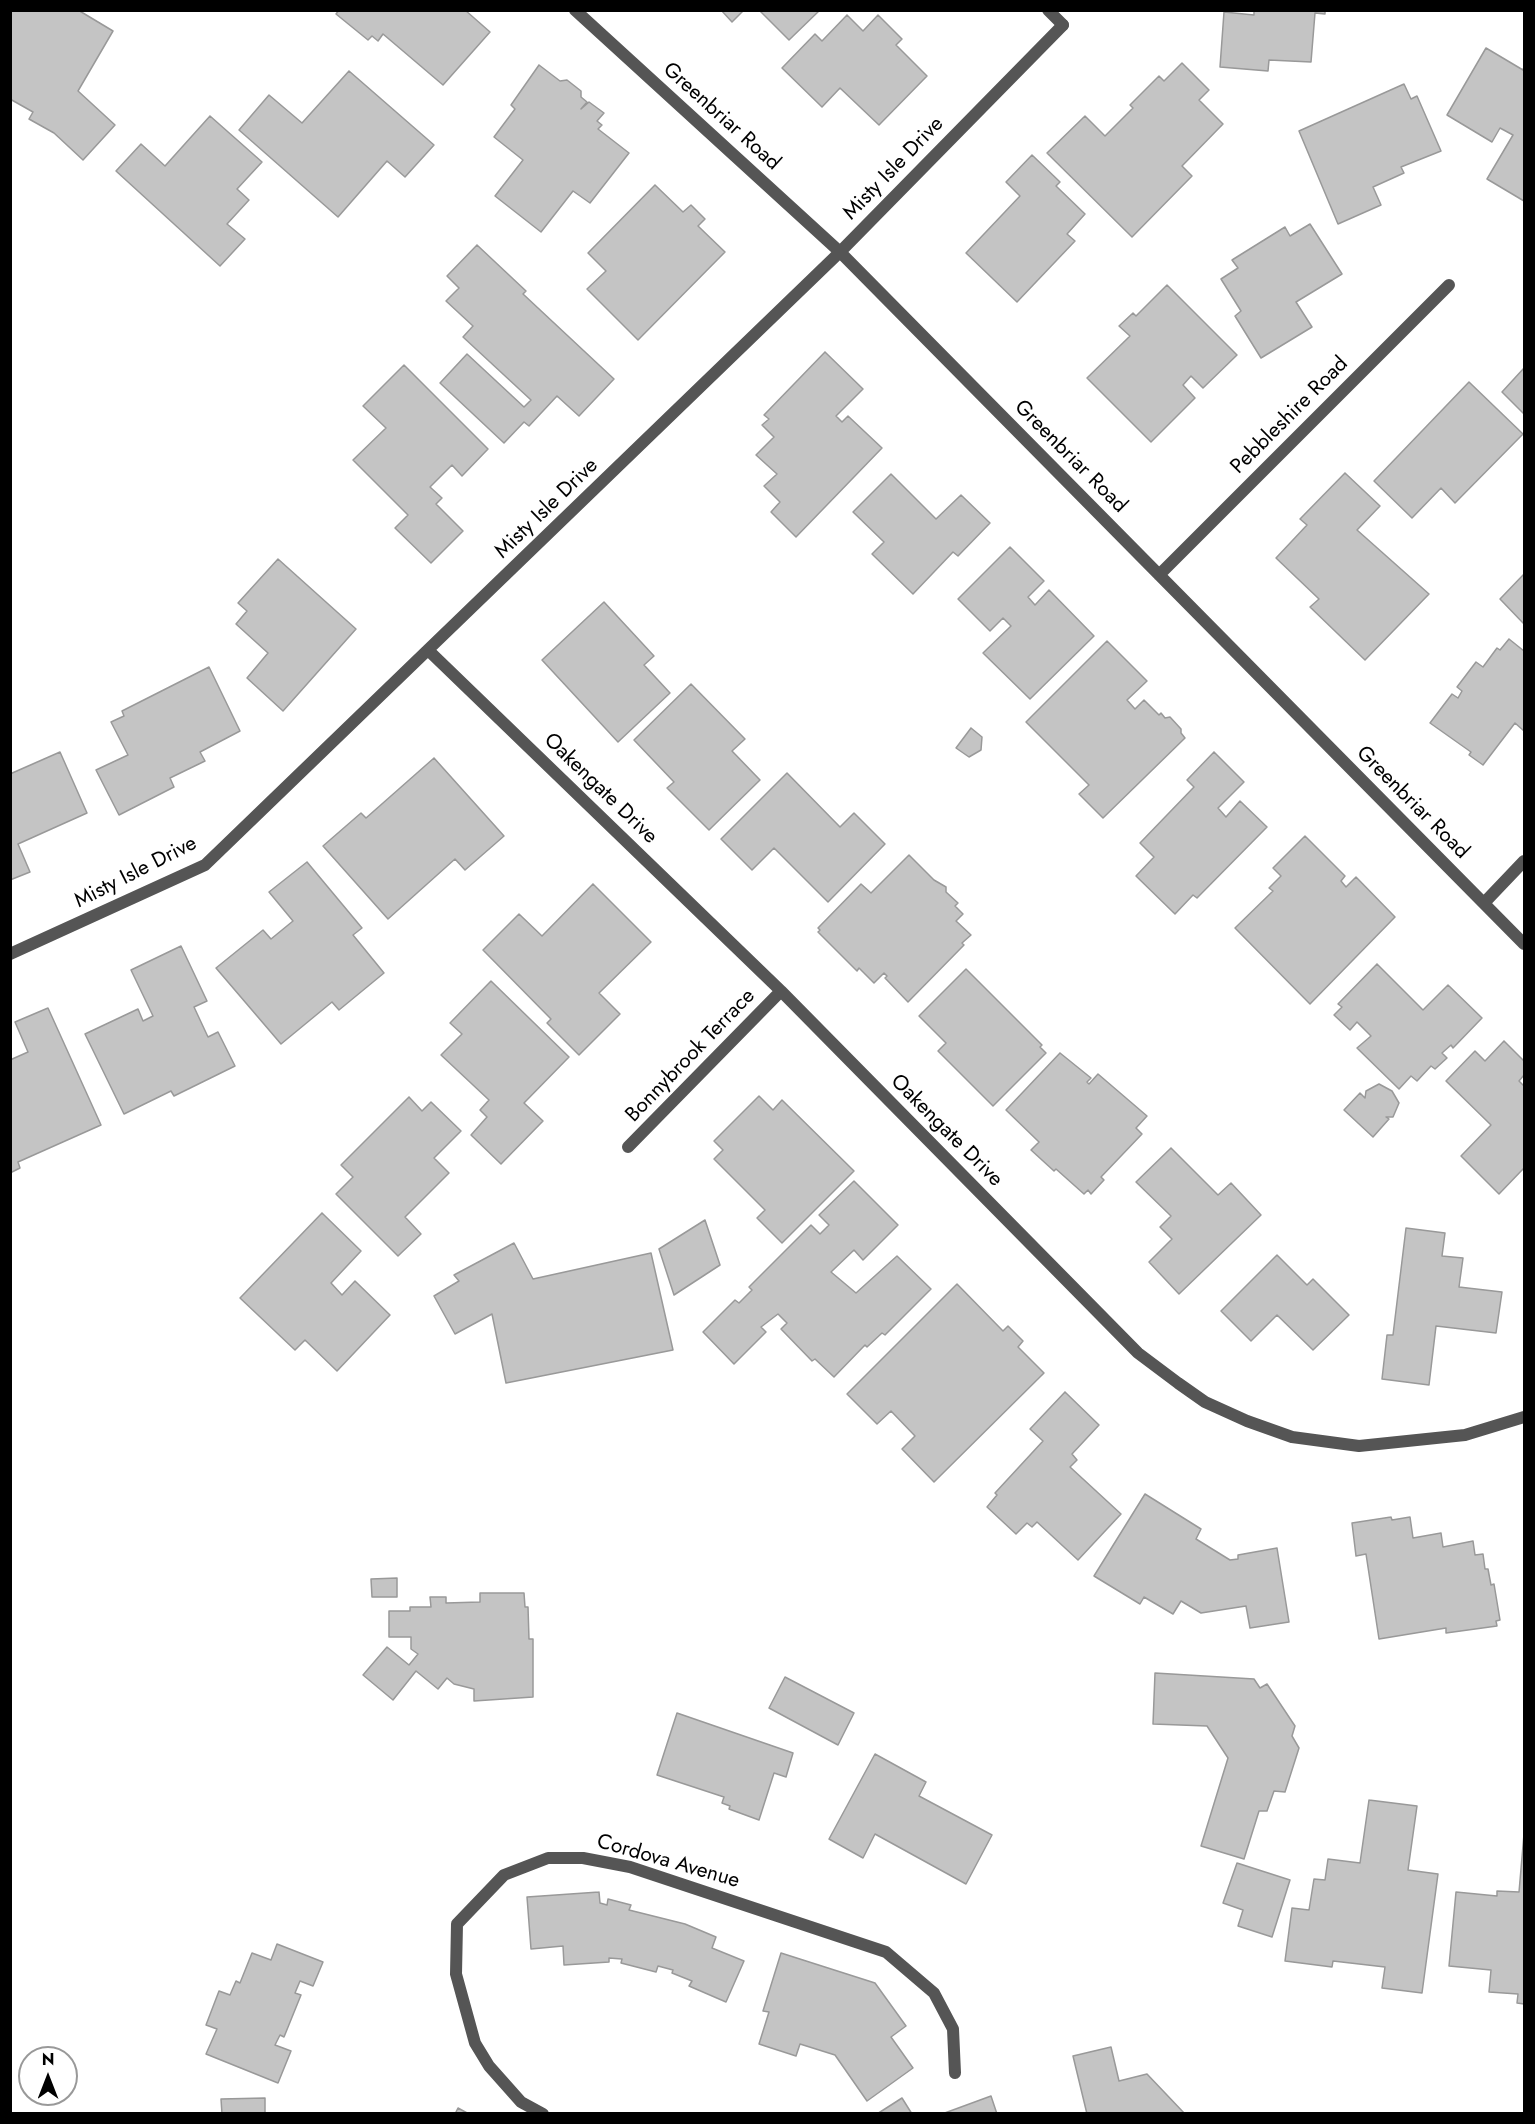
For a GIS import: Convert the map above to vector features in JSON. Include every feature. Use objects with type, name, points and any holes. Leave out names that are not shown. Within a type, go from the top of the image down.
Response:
[{"type":"street","name":"Greenbriar Road","points":[[575,10],[840,252],[1524,944]]},
{"type":"street","name":"Misty Isle Drive","points":[[10,954],[205,865],[840,252],[1063,25],[1048,10]]},
{"type":"street","name":"Pebbleshire Road","points":[[1159,575],[1449,285]]},
{"type":"street","name":"Oakengate Drive","points":[[428,650],[781,991],[1138,1353],[1205,1402],[1247,1421],[1292,1437],[1359,1446],[1465,1436],[1524,1417]]},
{"type":"street","points":[[1484,903],[1524,861]]},
{"type":"street","name":"Bonnybrook Terrace","points":[[628,1147],[781,991]]},
{"type":"street","name":"Cordova Avenue","points":[[543,2114],[521,2102],[484,2058],[475,2043],[456,1974],[457,1924],[504,1875],[548,1858],[584,1858],[630,1867],[886,1952],[934,1993],[953,2029],[955,2073]]},
{"type":"building","points":[[10,10],[78,10],[113,31],[78,91],[115,125],[83,160],[54,133],[29,119],[33,112],[10,99]]},
{"type":"building","points":[[339,10],[465,10],[490,32],[443,85],[383,34],[378,41],[372,36],[368,40],[336,14]]},
{"type":"building","points":[[721,10],[744,10],[732,22]]},
{"type":"building","points":[[759,10],[820,10],[789,40]]},
{"type":"building","points":[[1254,10],[1325,10],[1325,14],[1315,13],[1311,62],[1269,60],[1268,71],[1220,67],[1224,12],[1254,15]]},
{"type":"building","points":[[847,15],[863,31],[878,15],[902,39],[896,45],[927,76],[879,125],[840,88],[822,107],[782,68],[815,34],[822,41]]},
{"type":"building","points":[[1486,48],[1523,70],[1524,67],[1524,201],[1487,179],[1513,135],[1500,128],[1492,142],[1447,115]]},
{"type":"building","points":[[1182,63],[1209,90],[1199,100],[1223,124],[1182,166],[1192,176],[1132,237],[1047,153],[1085,116],[1105,136],[1133,108],[1130,105],[1159,76],[1164,81]]},
{"type":"building","points":[[539,65],[560,81],[567,80],[581,91],[581,97],[587,102],[581,109],[589,102],[604,113],[597,121],[602,125],[598,129],[629,153],[590,203],[573,191],[541,232],[495,196],[523,160],[494,137],[515,109],[511,105]]},
{"type":"building","points":[[349,71],[434,145],[405,177],[387,161],[338,217],[239,130],[269,95],[302,123]]},
{"type":"building","points":[[1404,84],[1411,99],[1417,96],[1441,151],[1401,167],[1404,173],[1373,187],[1381,205],[1338,224],[1299,131]]},
{"type":"building","points":[[210,116],[262,162],[237,189],[249,200],[227,224],[245,239],[220,266],[116,171],[141,144],[165,166]]},
{"type":"building","points":[[1032,155],[1060,182],[1056,186],[1085,214],[1067,234],[1075,241],[1017,302],[966,253],[1020,196],[1006,182]]},
{"type":"building","points":[[655,185],[683,212],[691,205],[705,219],[698,226],[725,252],[638,340],[587,289],[606,271],[588,253]]},
{"type":"building","points":[[1310,224],[1342,274],[1296,302],[1312,327],[1261,358],[1235,316],[1241,311],[1221,279],[1238,268],[1232,260],[1285,227],[1290,236]]},
{"type":"building","points":[[477,245],[526,291],[523,294],[614,379],[579,416],[557,396],[529,426],[524,422],[504,443],[440,383],[467,354],[524,407],[531,400],[463,337],[473,326],[446,301],[459,288],[447,276]]},
{"type":"building","points":[[1167,285],[1237,355],[1203,388],[1191,376],[1183,385],[1195,398],[1151,442],[1087,378],[1130,336],[1119,326],[1133,313],[1136,316]]},
{"type":"building","points":[[825,352],[863,389],[836,416],[842,422],[848,416],[882,448],[796,537],[771,512],[780,502],[764,486],[777,474],[756,455],[774,437],[762,425],[769,419],[764,415]]},
{"type":"building","points":[[404,365],[488,449],[462,476],[452,465],[430,487],[442,498],[436,504],[463,531],[431,563],[395,528],[408,515],[353,460],[386,428],[363,406]]},
{"type":"building","points":[[1524,368],[1524,414],[1502,392]]},
{"type":"building","points":[[1469,382],[1523,434],[1455,503],[1441,488],[1412,518],[1374,481]]},
{"type":"building","points":[[1345,473],[1380,506],[1357,530],[1429,594],[1365,660],[1310,607],[1319,599],[1276,558],[1307,525],[1300,519]]},
{"type":"building","points":[[891,474],[936,519],[961,495],[990,523],[958,556],[953,552],[913,594],[872,554],[884,542],[853,512]]},
{"type":"building","points":[[1010,547],[1044,581],[1028,597],[1035,605],[1049,590],[1094,636],[1030,699],[983,653],[1011,626],[1003,618],[990,631],[958,599]]},
{"type":"building","points":[[278,559],[356,629],[283,711],[247,678],[268,653],[236,624],[247,611],[238,603]]},
{"type":"building","points":[[1524,574],[1524,624],[1500,599]]},
{"type":"building","points":[[604,602],[654,656],[644,665],[670,693],[618,742],[542,660]]},
{"type":"building","points":[[1509,639],[1524,651],[1524,731],[1515,723],[1483,765],[1469,755],[1471,752],[1430,723],[1452,694],[1458,698],[1462,691],[1457,687],[1476,662],[1483,667],[1497,648],[1500,650]]},
{"type":"building","points":[[1107,641],[1147,681],[1127,700],[1135,709],[1144,700],[1159,715],[1161,713],[1165,718],[1170,717],[1181,729],[1185,738],[1103,818],[1079,794],[1089,785],[1026,722]]},
{"type":"building","points":[[209,667],[240,731],[200,752],[205,761],[170,778],[174,787],[119,815],[96,770],[128,755],[111,722],[124,716],[122,711]]},
{"type":"building","points":[[691,684],[745,739],[732,751],[760,780],[709,830],[667,788],[674,782],[634,740]]},
{"type":"building","points":[[971,728],[982,737],[981,750],[969,757],[956,748]]},
{"type":"building","points":[[60,752],[87,813],[18,844],[30,872],[10,880],[10,774]]},
{"type":"building","points":[[1214,752],[1244,782],[1218,808],[1226,817],[1240,801],[1267,827],[1197,898],[1193,895],[1175,914],[1136,876],[1154,857],[1140,843],[1194,787],[1187,780]]},
{"type":"building","points":[[434,758],[504,836],[465,870],[455,859],[388,919],[323,846],[361,813],[366,818]]},
{"type":"building","points":[[787,773],[840,827],[854,813],[885,844],[828,902],[774,848],[752,870],[721,839]]},
{"type":"building","points":[[1305,836],[1345,876],[1341,881],[1346,887],[1356,877],[1395,917],[1310,1004],[1235,928],[1273,891],[1269,888],[1281,876],[1273,868]]},
{"type":"building","points":[[909,855],[934,880],[946,887],[946,892],[958,903],[955,906],[963,914],[956,921],[971,935],[908,1002],[885,978],[887,976],[884,973],[874,983],[859,968],[857,971],[818,932],[820,930],[818,928],[861,884],[871,893]]},
{"type":"building","points":[[307,862],[362,928],[353,935],[384,973],[339,1010],[332,1002],[281,1044],[216,968],[263,930],[271,939],[293,921],[269,892]]},
{"type":"building","points":[[593,884],[651,942],[599,993],[620,1014],[579,1055],[547,1023],[551,1019],[483,950],[519,914],[542,936]]},
{"type":"building","points":[[181,946],[207,1001],[194,1007],[208,1037],[218,1032],[235,1066],[174,1096],[171,1091],[124,1114],[85,1034],[138,1009],[143,1021],[153,1016],[131,970]]},
{"type":"building","points":[[1377,964],[1423,1010],[1448,985],[1482,1018],[1453,1048],[1451,1045],[1442,1053],[1447,1058],[1435,1069],[1431,1066],[1417,1081],[1411,1076],[1399,1089],[1357,1048],[1371,1036],[1357,1022],[1350,1030],[1334,1015],[1342,1007],[1338,1004]]},
{"type":"building","points":[[966,969],[1042,1045],[1040,1047],[1046,1053],[993,1106],[938,1051],[946,1043],[919,1016]]},
{"type":"building","points":[[491,981],[569,1057],[524,1103],[543,1121],[501,1164],[471,1135],[487,1117],[480,1110],[489,1100],[441,1055],[462,1034],[450,1023]]},
{"type":"building","points":[[48,1008],[101,1125],[18,1162],[20,1168],[10,1173],[10,1060],[28,1052],[15,1022]]},
{"type":"building","points":[[1504,1041],[1524,1061],[1524,1075],[1519,1081],[1524,1086],[1524,1168],[1499,1194],[1461,1156],[1491,1125],[1446,1081],[1475,1051],[1485,1061]]},
{"type":"building","points":[[1060,1053],[1091,1078],[1087,1082],[1089,1084],[1098,1074],[1147,1116],[1136,1128],[1142,1134],[1101,1177],[1104,1180],[1091,1194],[1088,1190],[1084,1194],[1031,1150],[1039,1142],[1006,1110]]},
{"type":"building","points":[[1379,1084],[1392,1091],[1399,1103],[1393,1117],[1386,1117],[1389,1119],[1373,1137],[1344,1110],[1360,1093],[1365,1098],[1366,1091]]},
{"type":"building","points":[[759,1096],[773,1110],[782,1100],[854,1171],[782,1243],[757,1218],[765,1210],[714,1159],[723,1150],[714,1141]]},
{"type":"building","points":[[409,1097],[422,1111],[431,1102],[461,1131],[434,1158],[449,1173],[405,1217],[421,1234],[398,1256],[336,1194],[353,1177],[341,1165]]},
{"type":"building","points":[[1171,1148],[1218,1195],[1231,1183],[1261,1215],[1179,1294],[1149,1262],[1172,1239],[1160,1227],[1171,1216],[1136,1182]]},
{"type":"building","points":[[854,1181],[898,1225],[863,1260],[854,1250],[831,1272],[856,1293],[897,1256],[931,1289],[885,1335],[882,1333],[867,1347],[865,1345],[834,1377],[815,1359],[812,1361],[781,1329],[787,1323],[778,1314],[761,1327],[766,1332],[734,1364],[703,1332],[735,1300],[739,1303],[752,1290],[749,1287],[811,1225],[820,1234],[829,1225],[819,1215]]},
{"type":"building","points":[[322,1213],[361,1251],[331,1283],[342,1295],[355,1281],[390,1315],[337,1371],[305,1340],[295,1350],[240,1298]]},
{"type":"building","points":[[705,1220],[720,1265],[674,1295],[659,1249]]},
{"type":"building","points":[[1406,1228],[1445,1233],[1442,1256],[1463,1258],[1459,1287],[1502,1292],[1496,1333],[1436,1326],[1429,1385],[1382,1379],[1387,1335],[1393,1335]]},
{"type":"building","points":[[514,1243],[533,1279],[651,1253],[673,1350],[506,1383],[492,1314],[455,1334],[434,1296],[459,1281],[454,1275]]},
{"type":"building","points":[[1277,1255],[1307,1285],[1313,1279],[1349,1315],[1313,1350],[1277,1315],[1251,1341],[1221,1311]]},
{"type":"building","points":[[957,1284],[1003,1331],[1008,1326],[1023,1341],[1018,1347],[1044,1373],[934,1482],[902,1449],[915,1436],[891,1411],[877,1424],[847,1394]]},
{"type":"building","points":[[1065,1392],[1099,1425],[1072,1454],[1077,1460],[1070,1467],[1121,1514],[1078,1560],[1037,1522],[1032,1527],[1027,1523],[1016,1534],[987,1507],[997,1495],[995,1493],[1043,1441],[1030,1429]]},
{"type":"building","points":[[1145,1494],[1201,1529],[1196,1539],[1230,1560],[1238,1559],[1238,1555],[1277,1548],[1289,1622],[1250,1628],[1246,1606],[1201,1613],[1181,1601],[1173,1614],[1144,1597],[1140,1604],[1094,1576]]},
{"type":"building","points":[[1391,1517],[1392,1520],[1410,1517],[1413,1538],[1441,1533],[1443,1547],[1473,1541],[1475,1555],[1483,1554],[1485,1569],[1488,1569],[1491,1585],[1494,1584],[1500,1620],[1496,1621],[1497,1626],[1446,1633],[1446,1628],[1379,1639],[1366,1554],[1356,1556],[1352,1523]]},
{"type":"building","points":[[397,1578],[397,1597],[372,1597],[371,1579]]},
{"type":"building","points":[[480,1593],[524,1593],[525,1607],[528,1607],[529,1639],[533,1639],[533,1697],[474,1701],[474,1689],[454,1684],[447,1678],[438,1689],[416,1671],[393,1700],[363,1675],[387,1647],[409,1665],[418,1654],[411,1649],[411,1637],[389,1637],[389,1611],[410,1611],[410,1607],[431,1607],[430,1597],[446,1597],[446,1603],[480,1602]]},
{"type":"building","points":[[1155,1673],[1254,1679],[1260,1688],[1267,1684],[1295,1726],[1292,1736],[1299,1748],[1285,1792],[1274,1791],[1267,1811],[1259,1811],[1244,1859],[1201,1846],[1228,1758],[1207,1726],[1153,1724]]},
{"type":"building","points":[[785,1677],[854,1713],[838,1745],[769,1708]]},
{"type":"building","points":[[677,1713],[793,1753],[786,1777],[774,1773],[759,1820],[729,1809],[730,1806],[722,1803],[724,1797],[657,1775]]},
{"type":"building","points":[[875,1754],[926,1782],[919,1796],[992,1835],[966,1884],[875,1834],[863,1858],[829,1839]]},
{"type":"building","points":[[1369,1800],[1417,1806],[1408,1870],[1438,1874],[1422,1993],[1382,1988],[1385,1967],[1333,1961],[1332,1967],[1285,1961],[1292,1908],[1309,1910],[1314,1879],[1325,1880],[1328,1859],[1360,1863]]},
{"type":"building","points":[[1524,1834],[1524,2004],[1517,2003],[1518,1994],[1489,1992],[1491,1970],[1449,1966],[1456,1892],[1497,1896],[1497,1891],[1519,1892]]},
{"type":"building","points":[[1237,1863],[1290,1880],[1272,1937],[1238,1926],[1243,1910],[1223,1903]]},
{"type":"building","points":[[599,1892],[600,1903],[607,1905],[608,1899],[631,1905],[629,1910],[685,1924],[716,1937],[712,1948],[744,1961],[726,2002],[689,1986],[692,1981],[672,1973],[673,1970],[658,1966],[656,1972],[621,1963],[622,1959],[609,1958],[609,1962],[564,1965],[563,1946],[531,1949],[527,1897]]},
{"type":"building","points":[[277,1944],[323,1962],[313,1986],[300,1981],[295,1993],[301,1995],[284,2037],[280,2035],[275,2045],[291,2051],[278,2083],[206,2054],[217,2029],[206,2025],[219,1991],[230,1995],[236,1981],[240,1983],[252,1953],[271,1960]]},
{"type":"building","points":[[781,1953],[875,1983],[906,2026],[891,2037],[913,2068],[867,2101],[835,2055],[800,2044],[796,2056],[759,2044],[769,2012],[763,2011]]},
{"type":"building","points":[[1111,2047],[1119,2081],[1147,2074],[1185,2114],[1087,2114],[1073,2056]]},
{"type":"building","points":[[991,2096],[997,2114],[942,2114]]},
{"type":"building","points":[[265,2098],[265,2114],[222,2114],[221,2099]]},
{"type":"building","points":[[902,2098],[912,2114],[877,2114]]},
{"type":"building","points":[[458,2108],[469,2114],[455,2114]]}]
